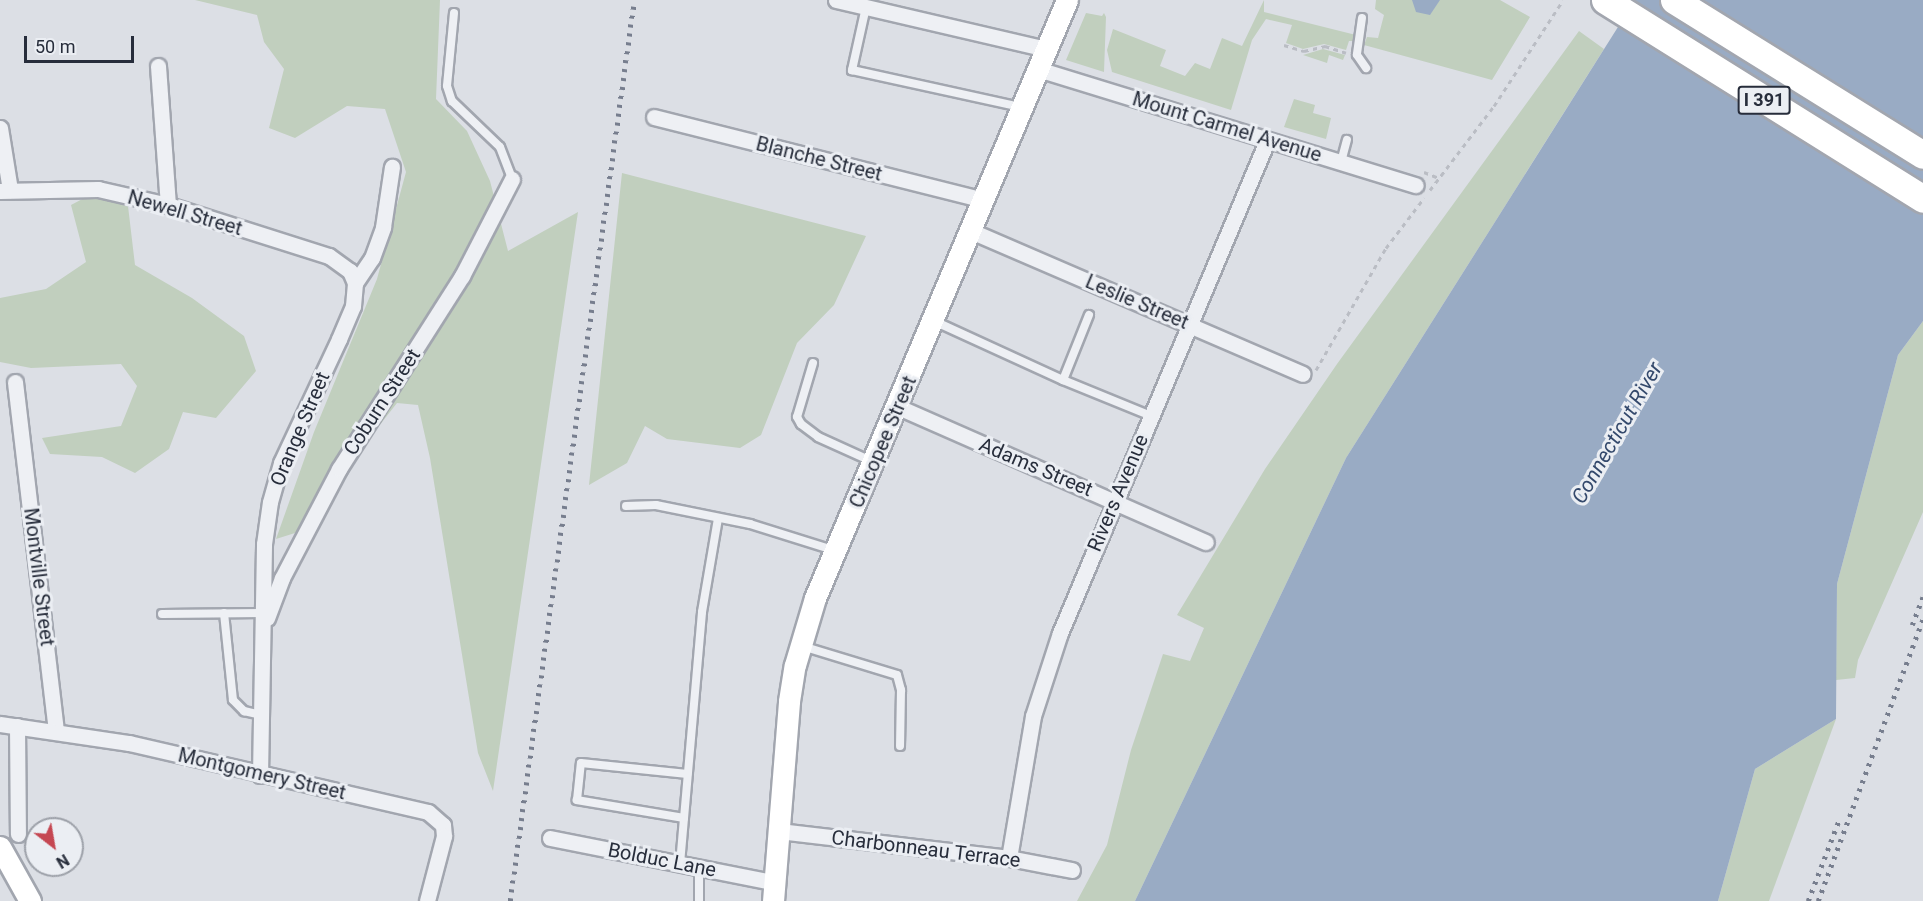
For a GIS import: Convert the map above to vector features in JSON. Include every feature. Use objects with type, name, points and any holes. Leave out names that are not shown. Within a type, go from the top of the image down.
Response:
[{"type":"highway","name":"I 391","points":[[1605,0],[1923,199]]},
{"type":"highway","name":"I 391","points":[[1674,0],[1923,154]]},
{"type":"main road","name":"Chicopee Street","points":[[773,891],[787,718],[800,645],[815,598],[838,551],[1067,0]]},
{"type":"main road","points":[[0,847],[30,901]]},
{"type":"street","points":[[836,0],[1046,49]]},
{"type":"street","points":[[158,66],[168,206]]},
{"type":"street","name":"Mount Carmel Avenue","points":[[1038,69],[1267,141],[1341,162],[1418,177]]},
{"type":"street","name":"Blanche Street","points":[[654,117],[984,200]]},
{"type":"street","points":[[0,128],[5,191]]},
{"type":"street","name":"Rivers Avenue","points":[[1009,858],[1033,716],[1060,633],[1267,141]]},
{"type":"street","name":"Orange Street","points":[[260,775],[264,544],[275,483],[295,429],[353,306],[356,283],[372,258],[383,227],[392,167]]},
{"type":"street","name":"Coburn Street","points":[[263,630],[282,578],[339,469],[462,276],[512,179]]},
{"type":"street","name":"Newell Street","points":[[5,191],[98,189],[168,206],[329,256],[350,271],[356,283]]},
{"type":"street","name":"Leslie Street","points":[[971,231],[1308,374]]},
{"type":"street","name":"Montville Street","points":[[15,381],[56,731]]},
{"type":"street","name":"Adams Street","points":[[898,407],[1206,542]]},
{"type":"street","name":"Montgomery Street","points":[[0,724],[129,743],[428,812],[437,819],[444,836],[428,901]]},
{"type":"street","points":[[17,726],[18,834]]},
{"type":"street","name":"Charbonneau Terrace","points":[[779,831],[1009,858],[1072,870]]},
{"type":"street","name":"Bolduc Lane","points":[[550,838],[699,868],[773,891]]},
{"type":"lane","points":[[866,7],[852,70],[1023,108]]},
{"type":"lane","points":[[454,13],[447,86],[452,101],[500,147],[512,179]]},
{"type":"lane","points":[[1362,18],[1357,55],[1366,68]]},
{"type":"lane","points":[[1341,162],[1347,140]]},
{"type":"lane","points":[[1063,380],[1089,315]]},
{"type":"lane","points":[[934,321],[1063,380],[1151,416]]},
{"type":"lane","points":[[813,363],[797,417],[801,424],[818,437],[875,462]]},
{"type":"lane","points":[[626,506],[656,505],[718,518],[838,551]]},
{"type":"lane","points":[[680,864],[702,612],[718,518]]},
{"type":"lane","points":[[224,613],[233,700],[244,711],[261,715]]},
{"type":"lane","points":[[162,614],[262,613]]},
{"type":"lane","points":[[800,645],[897,675],[901,690],[900,746]]},
{"type":"lane","points":[[684,818],[577,800],[581,763],[687,774]]},
{"type":"lane","points":[[699,868],[699,901]]},
{"type":"path","points":[[1308,374],[1386,248],[1494,106],[1563,0]]},
{"type":"path","points":[[1284,45],[1304,51],[1325,46],[1357,55]]},
{"type":"path","points":[[1418,177],[1440,178]]},
{"type":"green space","points":[[195,0],[440,0],[436,99],[467,131],[490,181],[508,251],[578,212],[493,791],[478,753],[430,458],[418,405],[397,403],[295,533],[276,539],[314,432],[377,279],[406,172],[385,109],[347,106],[295,138],[269,128],[284,69],[264,42],[257,15]]},
{"type":"green space","points":[[1264,0],[1264,12],[1356,35],[1355,41],[1349,41],[1346,50],[1324,44],[1303,49],[1286,43],[1292,25],[1266,19],[1252,40],[1231,110],[1112,72],[1107,50],[1113,29],[1166,50],[1160,66],[1185,76],[1195,63],[1210,69],[1222,38],[1242,46]]},
{"type":"green space","points":[[1376,0],[1500,0],[1530,17],[1492,80],[1364,45],[1367,37],[1378,38],[1384,15],[1375,9]]},
{"type":"green space","points":[[1086,13],[1102,16],[1104,13],[1106,17],[1104,72],[1066,60]]},
{"type":"green space","points":[[1579,31],[1604,49],[1346,458],[1135,901],[1077,901],[1107,845],[1131,750],[1163,654],[1190,661],[1204,628],[1177,615],[1265,469],[1337,364]]},
{"type":"green space","points":[[1323,49],[1345,55],[1343,60],[1329,55],[1327,63],[1303,55]]},
{"type":"green space","points":[[1294,99],[1315,105],[1313,113],[1331,118],[1326,139],[1284,127]]},
{"type":"green space","points":[[622,173],[866,236],[834,305],[797,343],[761,435],[740,448],[667,439],[645,426],[627,463],[589,485]]},
{"type":"green space","points":[[90,195],[128,206],[135,265],[192,298],[244,336],[256,371],[216,418],[183,412],[169,449],[135,473],[102,457],[50,454],[42,438],[121,426],[137,386],[121,364],[31,368],[0,362],[0,298],[46,289],[86,262],[71,205]]},
{"type":"green space","points":[[1923,321],[1923,512],[1858,660],[1855,678],[1836,680],[1837,584],[1898,355]]},
{"type":"green space","points":[[1836,719],[1769,901],[1718,901],[1755,769]]},
{"type":"water","points":[[1412,0],[1440,0],[1430,15],[1416,12]]},
{"type":"water","name":"Connecticut River","points":[[1635,0],[1923,0],[1923,321],[1898,355],[1837,584],[1836,719],[1755,769],[1718,901],[1135,901],[1346,458]]},
{"type":"railway","points":[[510,901],[634,0]]},
{"type":"railway","points":[[1912,625],[1923,597]]},
{"type":"railway","points":[[1818,901],[1923,618]]},
{"type":"railway","points":[[1808,901],[1839,820]]}]
